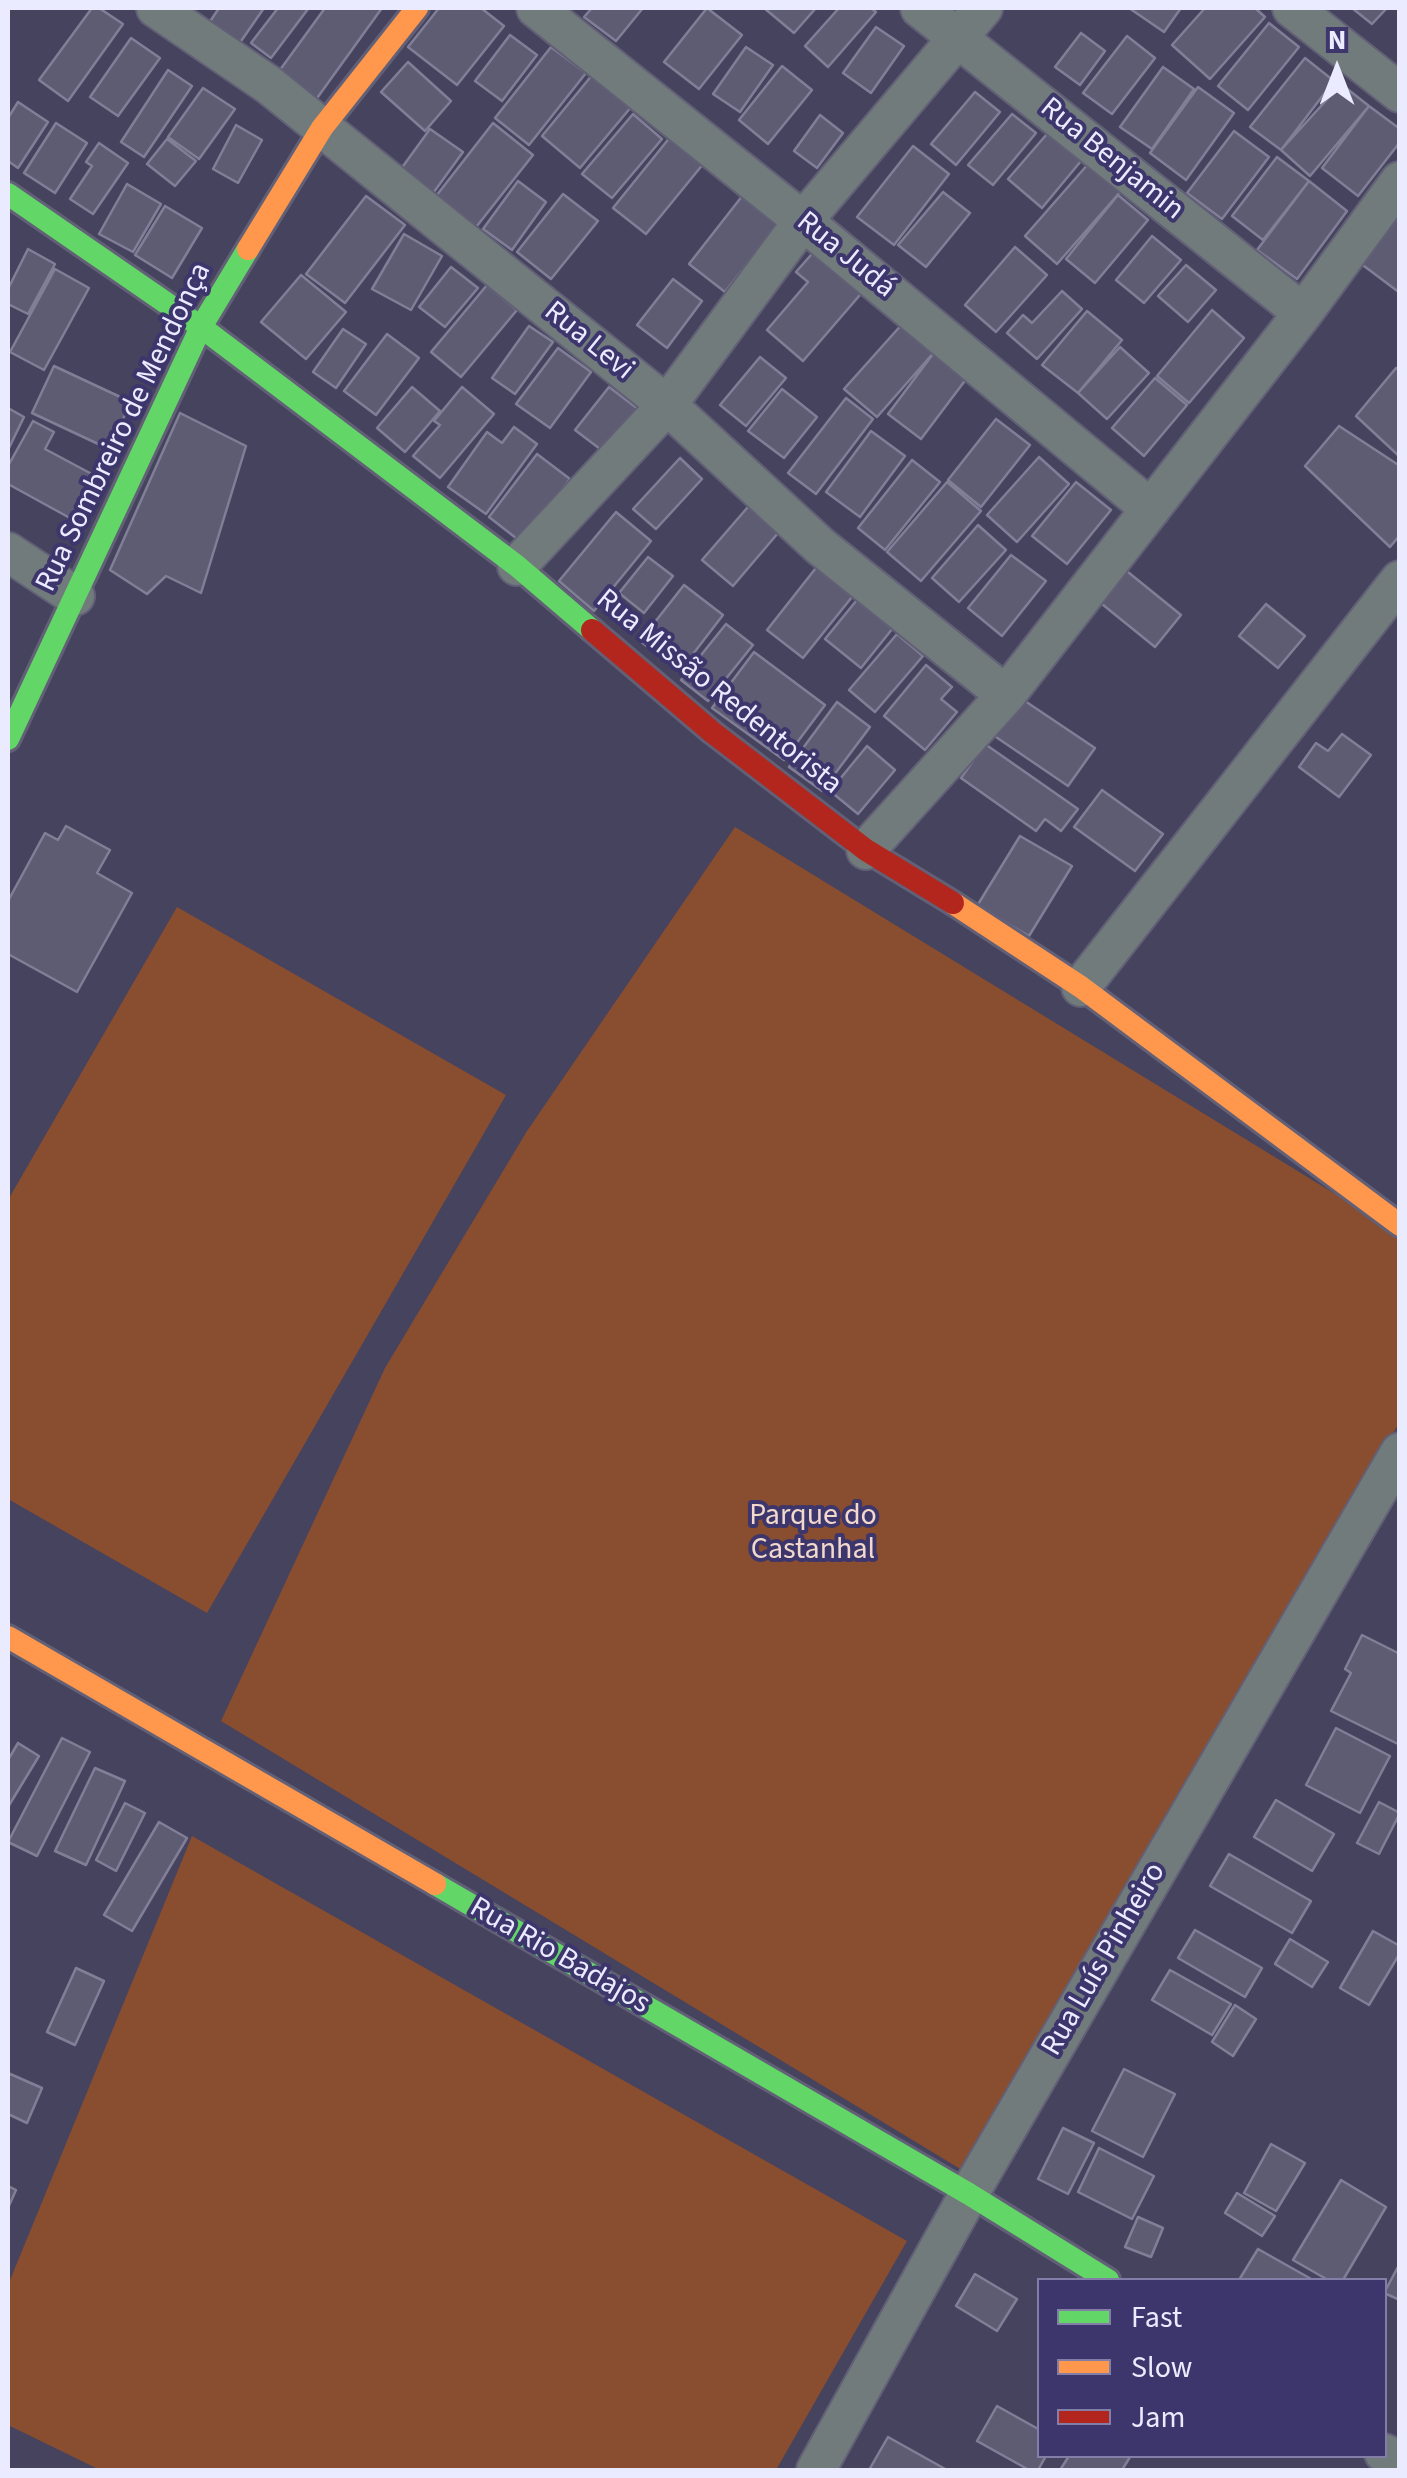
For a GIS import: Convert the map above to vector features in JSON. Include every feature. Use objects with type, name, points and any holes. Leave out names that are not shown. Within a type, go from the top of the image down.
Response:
[{"type":"street","name":"Rua Levi","points":[[156,8],[269,85],[667,405],[820,546],[1006,695]]},
{"type":"street","name":"Rua Sombreiro de Mendonça","points":[[8,739],[201,328],[322,128],[417,8]]},
{"type":"street","name":"Rua Judá","points":[[536,8],[803,221],[1151,508]]},
{"type":"street","name":"Rua Benjamin","points":[[920,8],[1303,313]]},
{"type":"street","points":[[518,566],[667,405],[803,221],[982,8]]},
{"type":"street","points":[[1292,8],[1400,93]]},
{"type":"street","points":[[866,850],[1006,695],[1303,313],[1400,181]]},
{"type":"street","name":"Rua Missão Redentorista","points":[[8,194],[201,328],[518,566],[712,732],[866,850],[1082,987],[1400,1225]]},
{"type":"street","points":[[8,552],[75,596]]},
{"type":"street","points":[[1082,987],[1400,580]]},
{"type":"street","name":"Rua Luís Pinheiro","points":[[816,2470],[969,2194],[1400,1452]]},
{"type":"street","name":"Rua Rio Badajos","points":[[8,1637],[969,2194],[1105,2278]]},
{"type":"green space","name":"Parque do Castanhal","points":[[735,827],[1399,1233],[1399,1423],[967,2173],[221,1721],[385,1368],[527,1131]]},
{"type":"green space","points":[[177,907],[506,1095],[207,1613],[8,1499],[8,1200]]},
{"type":"green space","points":[[192,1836],[907,2241],[776,2470],[100,2470],[8,2425],[8,2285]]},
{"type":"building","points":[[92,8],[99,8],[123,24],[68,101],[39,80]]},
{"type":"building","points":[[219,8],[264,8],[239,44],[209,23]]},
{"type":"building","points":[[278,8],[308,9],[271,58],[251,43]]},
{"type":"building","points":[[325,8],[382,8],[307,112],[269,85]]},
{"type":"building","points":[[439,8],[481,8],[504,26],[457,85],[408,47]]},
{"type":"building","points":[[592,8],[643,8],[616,41],[584,17]]},
{"type":"building","points":[[707,8],[742,35],[699,89],[664,62]]},
{"type":"building","points":[[764,8],[816,8],[794,33]]},
{"type":"building","points":[[839,8],[871,8],[876,12],[828,67],[805,46]]},
{"type":"building","points":[[1129,8],[1181,8],[1164,32]]},
{"type":"building","points":[[1205,8],[1255,8],[1265,17],[1210,79],[1172,45]]},
{"type":"building","points":[[1352,8],[1387,8],[1372,24]]},
{"type":"building","points":[[1269,23],[1299,47],[1248,110],[1218,86]]},
{"type":"building","points":[[876,27],[904,46],[871,93],[843,73]]},
{"type":"building","points":[[1081,33],[1105,51],[1080,85],[1055,67]]},
{"type":"building","points":[[510,35],[537,55],[502,101],[475,81]]},
{"type":"building","points":[[1127,36],[1155,58],[1112,114],[1083,93]]},
{"type":"building","points":[[131,38],[160,58],[118,116],[90,97]]},
{"type":"building","points":[[551,47],[586,73],[529,145],[495,118]]},
{"type":"building","points":[[746,47],[773,65],[740,112],[713,94]]},
{"type":"building","points":[[1305,58],[1334,81],[1281,150],[1250,127]]},
{"type":"building","points":[[408,62],[451,101],[425,131],[381,92]]},
{"type":"building","points":[[782,66],[812,90],[768,144],[739,120]]},
{"type":"building","points":[[1163,67],[1194,89],[1152,149],[1120,127]]},
{"type":"building","points":[[168,70],[192,86],[144,157],[121,142]]},
{"type":"building","points":[[593,74],[632,106],[580,168],[542,136]]},
{"type":"building","points":[[1341,84],[1369,106],[1310,176],[1281,150]]},
{"type":"building","points":[[1198,87],[1234,113],[1186,180],[1150,153]]},
{"type":"building","points":[[203,88],[235,109],[199,159],[168,137]]},
{"type":"building","points":[[975,92],[1000,112],[956,165],[931,144]]},
{"type":"building","points":[[18,102],[48,122],[18,168],[8,161],[8,118]]},
{"type":"building","points":[[1369,106],[1400,129],[1400,142],[1358,196],[1322,168]]},
{"type":"building","points":[[633,114],[662,139],[612,198],[582,174]]},
{"type":"building","points":[[1012,114],[1036,133],[993,185],[968,165]]},
{"type":"building","points":[[820,115],[843,133],[817,168],[794,151]]},
{"type":"building","points":[[56,123],[87,143],[55,193],[24,173]]},
{"type":"building","points":[[493,123],[533,155],[473,231],[433,200]]},
{"type":"building","points":[[236,125],[262,140],[238,183],[213,169]]},
{"type":"building","points":[[1053,127],[1086,155],[1042,208],[1008,179]]},
{"type":"building","points":[[430,129],[463,152],[431,196],[398,173]]},
{"type":"building","points":[[1234,131],[1269,157],[1222,219],[1187,193]]},
{"type":"building","points":[[671,136],[704,163],[646,234],[613,208]]},
{"type":"building","points":[[167,139],[196,161],[175,186],[147,164]]},
{"type":"building","points":[[99,143],[128,163],[93,214],[70,199],[92,166],[86,162]]},
{"type":"building","points":[[913,146],[949,174],[894,245],[857,217]]},
{"type":"building","points":[[1277,157],[1309,181],[1263,240],[1232,216]]},
{"type":"building","points":[[1089,163],[1121,191],[1057,264],[1025,236]]},
{"type":"building","points":[[518,181],[546,202],[512,250],[483,229]]},
{"type":"building","points":[[1309,181],[1347,211],[1297,279],[1257,250]]},
{"type":"building","points":[[127,184],[161,204],[133,252],[99,234]]},
{"type":"building","points":[[943,192],[970,213],[926,267],[898,245]]},
{"type":"building","points":[[563,194],[598,221],[551,279],[517,252]]},
{"type":"building","points":[[743,195],[779,223],[725,292],[689,264]]},
{"type":"building","points":[[1118,195],[1148,220],[1095,283],[1066,259]]},
{"type":"building","points":[[366,196],[405,225],[345,303],[306,274]]},
{"type":"building","points":[[165,206],[202,228],[172,278],[135,255]]},
{"type":"building","points":[[1396,218],[1400,221],[1400,293],[1360,263]]},
{"type":"building","points":[[404,234],[442,256],[411,310],[372,289]]},
{"type":"building","points":[[1152,236],[1181,260],[1144,303],[1116,280]]},
{"type":"building","points":[[818,247],[866,288],[803,361],[767,330],[808,282],[796,272]]},
{"type":"building","points":[[1015,247],[1047,275],[996,332],[965,305]]},
{"type":"building","points":[[28,249],[55,264],[28,314],[8,304],[8,289]]},
{"type":"building","points":[[1186,265],[1216,290],[1188,322],[1158,296]]},
{"type":"building","points":[[451,267],[478,288],[445,327],[419,307]]},
{"type":"building","points":[[55,269],[89,288],[44,370],[10,352]]},
{"type":"building","points":[[301,275],[346,312],[306,359],[261,322]]},
{"type":"building","points":[[673,279],[702,301],[667,348],[637,325]]},
{"type":"building","points":[[487,285],[517,310],[461,377],[431,352]]},
{"type":"building","points":[[1062,291],[1082,309],[1037,359],[1007,333],[1023,315],[1032,323]]},
{"type":"building","points":[[1212,310],[1244,338],[1189,403],[1157,376]]},
{"type":"building","points":[[1087,311],[1122,340],[1078,393],[1042,365]]},
{"type":"building","points":[[904,322],[936,350],[877,417],[844,389]]},
{"type":"building","points":[[529,326],[553,342],[515,394],[492,378]]},
{"type":"building","points":[[343,329],[366,344],[336,388],[313,372]]},
{"type":"building","points":[[387,334],[419,358],[376,415],[344,391]]},
{"type":"building","points":[[1120,347],[1149,373],[1107,419],[1078,393]]},
{"type":"building","points":[[558,348],[591,372],[550,428],[516,404]]},
{"type":"building","points":[[936,350],[970,374],[921,439],[888,414]]},
{"type":"building","points":[[760,357],[786,378],[746,426],[720,405]]},
{"type":"building","points":[[54,366],[131,402],[109,449],[32,413]]},
{"type":"building","points":[[1396,368],[1400,371],[1400,457],[1356,416]]},
{"type":"building","points":[[1155,378],[1187,405],[1144,456],[1112,428]]},
{"type":"building","points":[[412,387],[440,411],[405,452],[377,428]]},
{"type":"building","points":[[462,387],[494,414],[440,478],[413,456],[440,425],[434,421]]},
{"type":"building","points":[[609,387],[638,409],[604,452],[575,430]]},
{"type":"building","points":[[782,389],[817,417],[784,458],[748,431]]},
{"type":"building","points":[[846,398],[873,419],[816,494],[788,473]]},
{"type":"building","points":[[8,408],[24,417],[8,450]]},
{"type":"building","points":[[180,413],[246,446],[201,593],[166,576],[147,594],[110,570]]},
{"type":"building","points":[[996,419],[1030,445],[981,507],[948,480]]},
{"type":"building","points":[[33,421],[54,432],[45,449],[103,480],[79,523],[8,484],[8,466]]},
{"type":"building","points":[[1339,426],[1400,466],[1400,535],[1390,547],[1305,466]]},
{"type":"building","points":[[514,427],[537,444],[486,514],[448,487],[487,432],[502,443]]},
{"type":"building","points":[[871,431],[905,456],[860,517],[826,492]]},
{"type":"building","points":[[537,454],[570,479],[521,542],[489,517]]},
{"type":"building","points":[[1039,457],[1069,484],[1017,542],[987,515]]},
{"type":"building","points":[[680,458],[702,479],[656,529],[633,509]]},
{"type":"building","points":[[912,460],[940,482],[885,550],[858,528]]},
{"type":"building","points":[[947,482],[981,511],[921,581],[887,552]]},
{"type":"building","points":[[1076,482],[1111,510],[1067,564],[1032,536]]},
{"type":"building","points":[[754,500],[784,526],[733,586],[702,560]]},
{"type":"building","points":[[616,512],[651,541],[594,611],[559,581]]},
{"type":"building","points":[[978,525],[1006,550],[959,602],[932,578]]},
{"type":"building","points":[[1011,555],[1046,581],[1002,636],[968,608]]},
{"type":"building","points":[[648,557],[673,576],[644,613],[619,593]]},
{"type":"building","points":[[823,559],[860,587],[803,658],[767,630]]},
{"type":"building","points":[[1123,568],[1181,615],[1155,647],[1097,600]]},
{"type":"building","points":[[684,585],[723,615],[680,671],[640,641]]},
{"type":"building","points":[[861,595],[897,623],[861,668],[825,639]]},
{"type":"building","points":[[1266,604],[1305,636],[1278,668],[1239,636]]},
{"type":"building","points":[[726,624],[753,645],[708,701],[681,680]]},
{"type":"building","points":[[897,634],[923,656],[875,712],[849,690]]},
{"type":"building","points":[[754,652],[825,705],[784,760],[712,708]]},
{"type":"building","points":[[926,665],[952,687],[941,699],[957,712],[925,750],[884,716]]},
{"type":"building","points":[[1019,697],[1095,748],[1068,786],[993,735]]},
{"type":"building","points":[[837,702],[870,727],[822,791],[789,767]]},
{"type":"building","points":[[1342,734],[1371,755],[1339,797],[1299,767],[1316,743],[1328,751]]},
{"type":"building","points":[[985,744],[1078,809],[1061,831],[1045,819],[1036,831],[961,778]]},
{"type":"building","points":[[867,746],[895,770],[858,814],[830,791]]},
{"type":"building","points":[[1102,790],[1163,834],[1135,871],[1074,827]]},
{"type":"building","points":[[66,826],[110,850],[97,873],[132,893],[77,992],[8,954],[8,901],[45,833],[58,840]]},
{"type":"building","points":[[1020,836],[1072,866],[1029,936],[977,906]]},
{"type":"building","points":[[1362,1635],[1400,1654],[1400,1745],[1331,1711],[1351,1673],[1345,1669]]},
{"type":"building","points":[[1336,1728],[1390,1756],[1360,1813],[1306,1785]]},
{"type":"building","points":[[62,1738],[90,1752],[37,1856],[8,1842]]},
{"type":"building","points":[[18,1743],[39,1756],[8,1807],[8,1760]]},
{"type":"building","points":[[95,1768],[125,1781],[86,1865],[55,1851]]},
{"type":"building","points":[[1276,1800],[1334,1834],[1312,1871],[1254,1837]]},
{"type":"building","points":[[1379,1802],[1400,1813],[1379,1854],[1357,1843]]},
{"type":"building","points":[[125,1803],[145,1813],[116,1871],[96,1860]]},
{"type":"building","points":[[159,1822],[187,1838],[132,1931],[104,1915]]},
{"type":"building","points":[[1229,1854],[1311,1901],[1292,1933],[1210,1886]]},
{"type":"building","points":[[1195,1930],[1262,1968],[1245,1997],[1178,1958]]},
{"type":"building","points":[[1373,1931],[1400,1946],[1400,1953],[1369,2005],[1340,1988]]},
{"type":"building","points":[[1290,1939],[1328,1962],[1312,1987],[1275,1964]]},
{"type":"building","points":[[76,1968],[104,1981],[75,2045],[47,2032]]},
{"type":"building","points":[[1170,1970],[1231,2004],[1212,2035],[1152,2000]]},
{"type":"building","points":[[1235,2005],[1256,2019],[1233,2056],[1212,2042]]},
{"type":"building","points":[[1124,2069],[1175,2094],[1143,2157],[1092,2131]]},
{"type":"building","points":[[8,2073],[42,2088],[27,2123],[8,2114]]},
{"type":"building","points":[[1063,2128],[1094,2143],[1068,2194],[1038,2179]]},
{"type":"building","points":[[1271,2144],[1305,2163],[1276,2211],[1244,2193]]},
{"type":"building","points":[[1099,2148],[1154,2176],[1132,2219],[1078,2192]]},
{"type":"building","points":[[1341,2180],[1386,2207],[1344,2278],[1324,2278],[1293,2260]]},
{"type":"building","points":[[8,2186],[16,2190],[8,2208]]},
{"type":"building","points":[[1237,2193],[1275,2216],[1262,2236],[1225,2213]]},
{"type":"building","points":[[1138,2217],[1163,2228],[1151,2257],[1125,2247]]},
{"type":"building","points":[[1258,2249],[1309,2278],[1240,2278]]},
{"type":"building","points":[[1400,2263],[1400,2300],[1387,2294]]},
{"type":"building","points":[[975,2274],[1017,2299],[997,2331],[956,2306]]},
{"type":"building","points":[[997,2406],[1037,2428],[1037,2458],[1045,2458],[1038,2470],[1029,2470],[977,2441]]},
{"type":"building","points":[[888,2437],[947,2470],[869,2470]]},
{"type":"building","points":[[1068,2458],[1129,2458],[1122,2470],[1060,2470]]},
{"type":"traffic: fast","points":[[8,194],[201,327],[517,566],[592,630]]},
{"type":"traffic: fast","points":[[8,739],[201,327],[248,249]]},
{"type":"traffic: fast","points":[[435,1884],[969,2194],[1105,2278]]},
{"type":"traffic: slow","points":[[248,249],[322,128],[417,8]]},
{"type":"traffic: slow","points":[[953,903],[1081,987],[1400,1225]]},
{"type":"traffic: slow","points":[[8,1637],[435,1884]]},
{"type":"traffic: jam","points":[[592,630],[712,732],[866,850],[953,903]]}]
